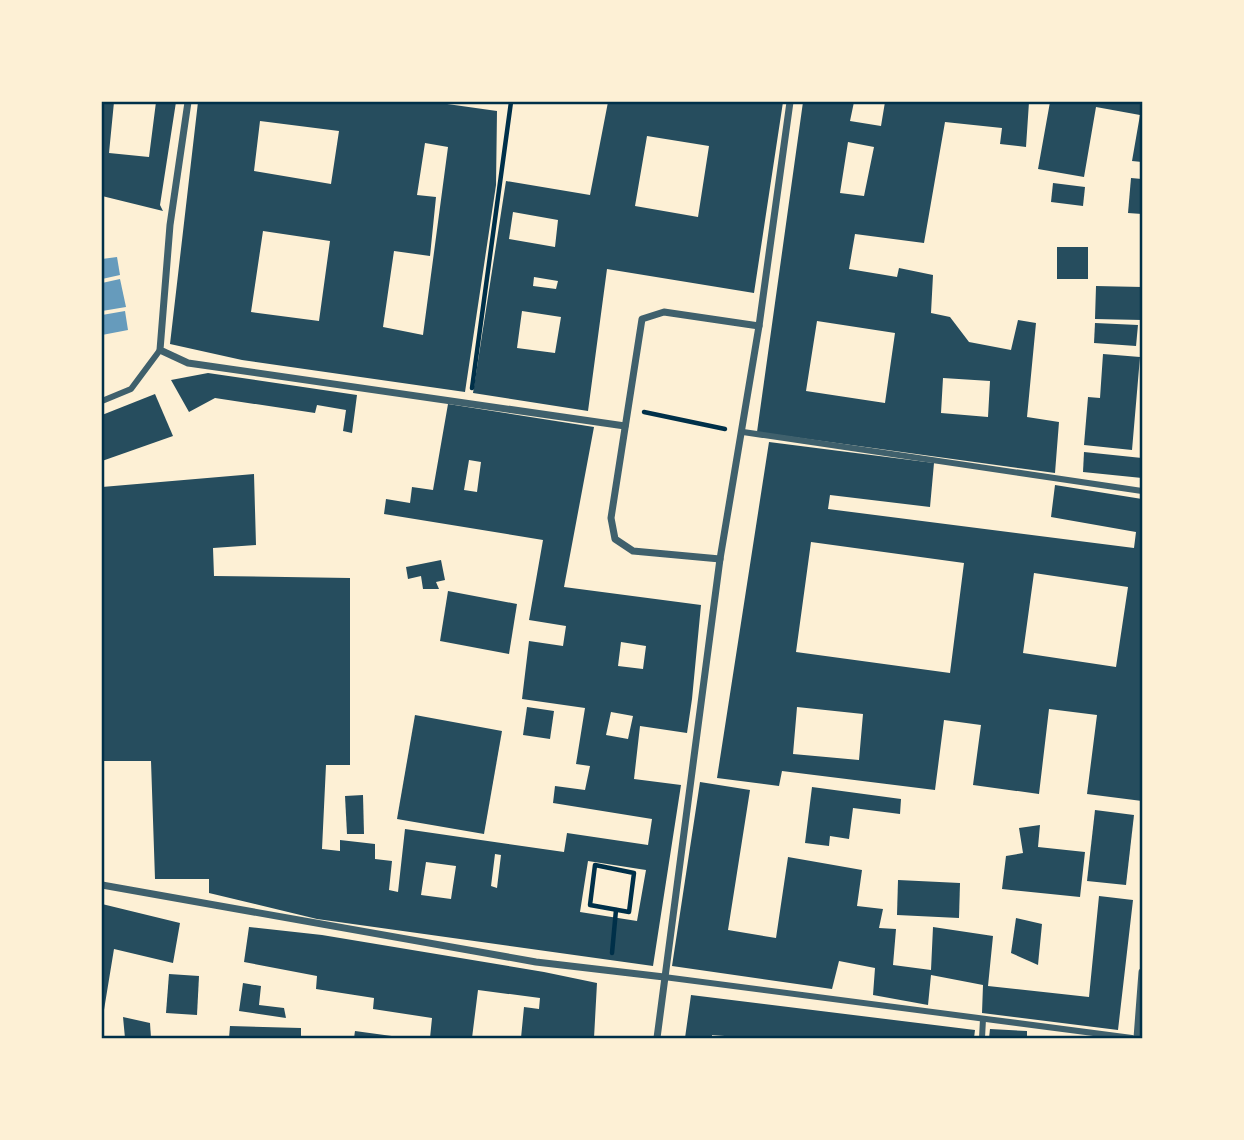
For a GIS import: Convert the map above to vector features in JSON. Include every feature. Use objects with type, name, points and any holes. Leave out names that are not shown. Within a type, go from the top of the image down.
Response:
[{"type":"street","points":[[102,401],[131,389],[160,350],[170,225],[188,102]]},
{"type":"street","points":[[657,1038],[720,559],[743,432],[790,102]]},
{"type":"street","points":[[720,559],[633,551],[615,539],[611,518],[642,319],[664,312],[759,326]]},
{"type":"street","points":[[160,350],[188,363],[625,426]]},
{"type":"street","points":[[743,432],[1143,491]]},
{"type":"street","points":[[102,885],[536,962],[1135,1038],[1143,972]]},
{"type":"street","points":[[982,1038],[983,1019]]},
{"type":"path","points":[[470,403],[511,102]]},
{"type":"path","points":[[643,412],[743,432]]},
{"type":"path","points":[[595,865],[634,873],[629,912],[616,910],[590,905],[595,865]]},
{"type":"path","points":[[610,972],[616,910]]},
{"type":"water","points":[[117,257],[120,275],[102,279],[102,259]]},
{"type":"water","points":[[120,279],[126,307],[102,311],[102,283]]},
{"type":"water","points":[[125,311],[128,330],[102,335],[102,315]]},
{"type":"building","points":[[102,102],[114,102],[109,153],[149,157],[156,102],[176,102],[160,205],[163,211],[102,196]]},
{"type":"building","points":[[198,102],[433,102],[497,111],[496,185],[465,392],[242,360],[170,344]],"holes":[[[260,121],[339,131],[331,184],[254,171]],[[425,143],[448,147],[423,335],[383,327],[394,251],[430,256],[436,197],[417,195]],[[263,231],[330,241],[319,321],[251,312]]]},
{"type":"building","points":[[608,102],[783,102],[754,293],[607,269],[588,411],[473,393],[506,181],[590,195]],"holes":[[[647,136],[709,146],[698,217],[635,206]],[[513,212],[558,220],[555,247],[509,239]],[[534,277],[558,281],[556,289],[533,286]],[[522,311],[561,317],[555,353],[517,348]]]},
{"type":"building","points":[[803,102],[854,102],[850,121],[881,126],[885,102],[1029,102],[1026,147],[1000,144],[1002,128],[945,122],[924,243],[855,234],[849,269],[897,277],[899,268],[933,275],[931,313],[950,317],[969,342],[1011,350],[1018,320],[1036,323],[1027,417],[1059,422],[1055,473],[757,432]],"holes":[[[848,142],[874,147],[864,196],[840,193]],[[817,321],[895,333],[885,403],[806,391]],[[943,378],[990,381],[988,417],[941,413]]]},
{"type":"building","points":[[1050,102],[1142,102],[1142,162],[1132,161],[1140,115],[1096,107],[1084,177],[1038,169]]},
{"type":"building","points":[[1131,178],[1142,179],[1142,214],[1128,213]]},
{"type":"building","points":[[1053,183],[1085,187],[1083,206],[1051,202]]},
{"type":"building","points":[[1057,247],[1088,247],[1088,279],[1057,279]]},
{"type":"building","points":[[1096,286],[1142,287],[1142,320],[1095,319]]},
{"type":"building","points":[[1095,323],[1138,325],[1136,346],[1094,343]]},
{"type":"building","points":[[1103,354],[1140,357],[1132,450],[1084,445],[1088,397],[1100,398]]},
{"type":"building","points":[[208,373],[357,395],[352,433],[343,431],[346,410],[317,405],[315,413],[215,398],[189,412],[171,380]]},
{"type":"building","points":[[155,394],[173,436],[102,461],[102,415]]},
{"type":"building","points":[[448,404],[594,427],[564,587],[701,605],[687,733],[640,726],[634,779],[681,785],[653,966],[317,919],[209,893],[209,879],[155,879],[151,761],[102,761],[102,487],[254,474],[256,545],[213,548],[214,576],[350,578],[350,765],[326,765],[322,849],[340,851],[340,840],[375,844],[375,859],[392,861],[389,890],[398,892],[405,829],[564,852],[567,833],[648,845],[652,819],[553,803],[555,786],[585,790],[590,766],[576,764],[585,708],[522,699],[529,641],[563,646],[566,626],[529,620],[543,540],[384,514],[386,499],[410,503],[412,487],[433,490]],"holes":[[[469,460],[481,462],[477,492],[464,490]],[[621,642],[646,646],[643,669],[618,666]],[[611,712],[633,716],[628,739],[606,735]],[[495,854],[501,855],[497,888],[491,886]],[[588,861],[646,870],[637,921],[580,912]],[[426,862],[456,866],[451,899],[421,895]]]},
{"type":"building","points":[[769,442],[934,463],[930,507],[830,495],[828,509],[1134,548],[1136,532],[1051,517],[1055,485],[1142,499],[1142,801],[1087,794],[1097,715],[1049,709],[1039,794],[973,785],[981,725],[944,720],[935,790],[782,771],[779,786],[717,778]],"holes":[[[811,542],[964,563],[950,673],[796,652]],[[1034,573],[1128,587],[1116,667],[1023,653]],[[797,707],[863,714],[859,760],[793,754]]]},
{"type":"building","points":[[1084,452],[1142,458],[1142,478],[1083,472]]},
{"type":"building","points":[[441,560],[445,580],[436,582],[439,589],[423,589],[421,576],[408,579],[406,567]]},
{"type":"building","points":[[448,591],[517,604],[509,654],[440,641]]},
{"type":"building","points":[[527,707],[554,711],[550,739],[523,735]]},
{"type":"building","points":[[415,715],[502,731],[484,834],[397,819]]},
{"type":"building","points":[[700,782],[750,790],[728,930],[776,938],[788,857],[862,870],[857,906],[883,909],[879,928],[896,929],[893,965],[931,970],[933,927],[993,936],[988,986],[1089,997],[1099,896],[1133,900],[1118,1030],[982,1013],[983,985],[931,975],[928,1005],[873,995],[875,968],[839,961],[832,989],[672,966]]},
{"type":"building","points":[[812,787],[901,799],[900,814],[853,808],[849,839],[830,836],[829,846],[805,843]]},
{"type":"building","points":[[363,795],[364,834],[347,834],[345,796]]},
{"type":"building","points":[[1095,810],[1134,815],[1126,885],[1087,881]]},
{"type":"building","points":[[1040,825],[1038,847],[1085,852],[1080,897],[1002,889],[1006,856],[1023,853],[1019,828]]},
{"type":"building","points":[[898,880],[960,883],[959,918],[897,915]]},
{"type":"building","points":[[102,904],[180,923],[173,963],[114,949],[103,1016]]},
{"type":"building","points":[[1016,918],[1042,924],[1038,965],[1011,953]]},
{"type":"building","points":[[249,927],[322,935],[597,983],[594,1038],[521,1038],[524,1007],[539,1009],[540,998],[478,990],[472,1038],[430,1038],[432,1018],[373,1009],[374,998],[316,989],[317,976],[244,962]]},
{"type":"building","points":[[169,974],[199,976],[197,1015],[166,1013]]},
{"type":"building","points":[[243,983],[261,986],[259,1005],[284,1008],[286,1018],[239,1011]]},
{"type":"building","points":[[691,995],[975,1030],[974,1038],[750,1038],[712,1035],[712,1038],[685,1038]]},
{"type":"building","points":[[123,1017],[150,1023],[151,1038],[125,1038]]},
{"type":"building","points":[[230,1026],[301,1028],[301,1038],[229,1038]]},
{"type":"building","points":[[990,1029],[1027,1031],[1027,1038],[989,1038]]},
{"type":"building","points":[[355,1031],[399,1037],[399,1038],[354,1038]]}]
